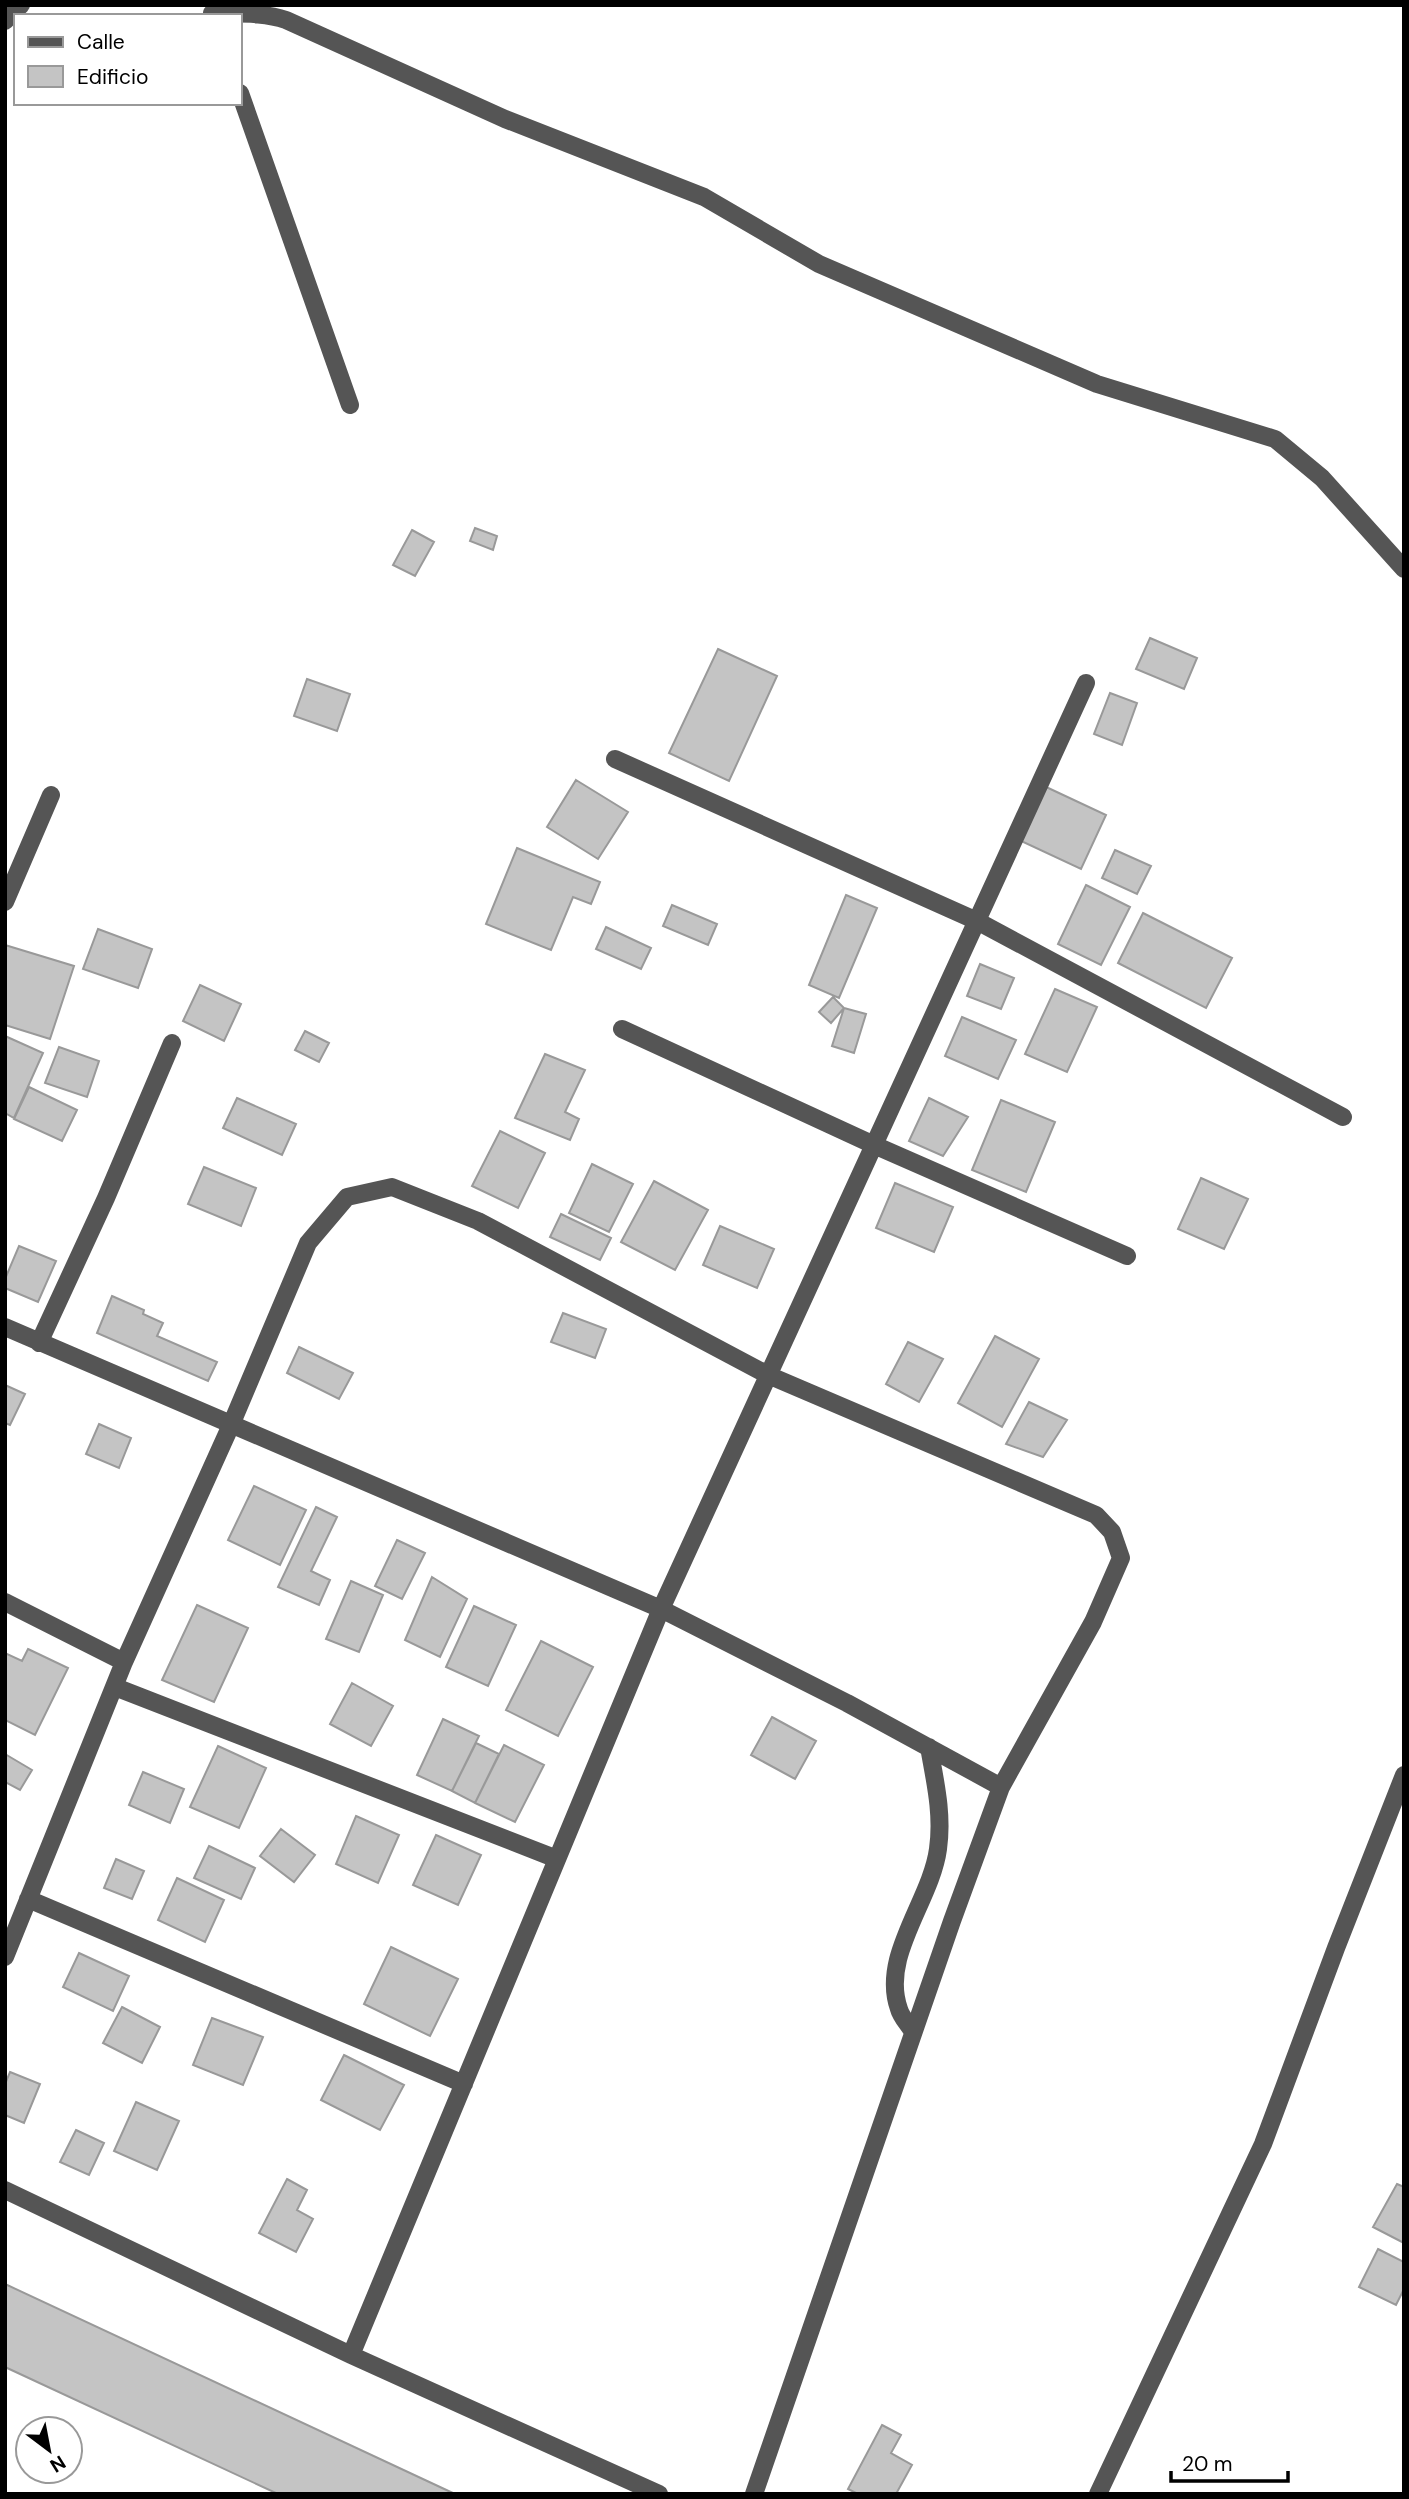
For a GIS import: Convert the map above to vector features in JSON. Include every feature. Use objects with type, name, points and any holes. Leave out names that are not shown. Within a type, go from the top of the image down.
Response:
[{"type":"street","points":[[5,21],[21,5]]},
{"type":"street","points":[[212,14],[232,14]]},
{"type":"street","points":[[242,15],[276,16],[505,120],[704,197],[819,264],[1097,384],[1275,439],[1322,478],[1404,569]]},
{"type":"street","points":[[242,99],[350,404]]},
{"type":"street","points":[[351,2355],[661,1609],[1086,683]]},
{"type":"street","points":[[615,759],[977,921],[1343,1117]]},
{"type":"street","points":[[5,902],[51,795]]},
{"type":"street","points":[[622,1029],[1127,1256]]},
{"type":"street","points":[[39,1343],[106,1198],[172,1043]]},
{"type":"street","points":[[5,1957],[124,1662],[231,1425],[308,1243],[347,1197],[392,1187],[478,1221],[768,1375],[1096,1515],[1112,1532],[1121,1558],[1093,1622],[1001,1787],[754,2494]]},
{"type":"street","points":[[5,1328],[661,1609],[847,1703],[1001,1787]]},
{"type":"street","points":[[5,1602],[124,1662]]},
{"type":"street","points":[[115,1686],[557,1859]]},
{"type":"street","points":[[914,2032],[899,2010],[896,1968],[907,1933],[928,1886],[938,1850],[939,1804],[929,1747]]},
{"type":"street","points":[[1098,2494],[1264,2144],[1336,1948],[1404,1775]]},
{"type":"street","points":[[29,1899],[464,2084]]},
{"type":"street","points":[[5,2190],[351,2355],[659,2494]]},
{"type":"building","points":[[475,528],[497,536],[493,550],[470,541]]},
{"type":"building","points":[[412,530],[434,542],[415,576],[393,565]]},
{"type":"building","points":[[1150,638],[1197,658],[1184,689],[1136,669]]},
{"type":"building","points":[[718,649],[777,676],[729,781],[669,753]]},
{"type":"building","points":[[307,679],[350,694],[337,731],[294,716]]},
{"type":"building","points":[[1110,693],[1137,703],[1122,745],[1094,734]]},
{"type":"building","points":[[576,780],[628,812],[598,859],[547,827]]},
{"type":"building","points":[[1044,786],[1106,815],[1081,869],[1019,840]]},
{"type":"building","points":[[517,848],[600,882],[591,904],[573,897],[551,950],[486,924]]},
{"type":"building","points":[[1115,850],[1151,866],[1137,894],[1102,878]]},
{"type":"building","points":[[1086,885],[1130,907],[1101,965],[1058,944]]},
{"type":"building","points":[[846,895],[877,908],[839,998],[809,985]]},
{"type":"building","points":[[672,905],[717,924],[708,945],[663,926]]},
{"type":"building","points":[[1143,913],[1232,958],[1206,1008],[1118,963]]},
{"type":"building","points":[[606,927],[651,948],[641,969],[596,949]]},
{"type":"building","points":[[98,929],[152,949],[138,988],[83,969]]},
{"type":"building","points":[[5,945],[74,966],[50,1039],[5,1025]]},
{"type":"building","points":[[980,964],[1014,978],[1001,1009],[967,996]]},
{"type":"building","points":[[200,985],[241,1004],[224,1041],[183,1021]]},
{"type":"building","points":[[1055,989],[1097,1007],[1067,1072],[1025,1054]]},
{"type":"building","points":[[833,997],[844,1008],[831,1023],[819,1012]]},
{"type":"building","points":[[844,1008],[866,1014],[854,1053],[832,1046]]},
{"type":"building","points":[[962,1017],[1016,1040],[998,1079],[945,1056]]},
{"type":"building","points":[[305,1031],[329,1043],[319,1062],[295,1050]]},
{"type":"building","points":[[5,1036],[43,1053],[14,1118],[5,1113]]},
{"type":"building","points":[[59,1047],[99,1061],[87,1097],[45,1083]]},
{"type":"building","points":[[545,1054],[585,1070],[565,1112],[579,1119],[570,1140],[515,1118]]},
{"type":"building","points":[[29,1087],[77,1110],[62,1141],[14,1119]]},
{"type":"building","points":[[237,1098],[296,1124],[282,1155],[223,1128]]},
{"type":"building","points":[[929,1098],[968,1117],[943,1156],[909,1141]]},
{"type":"building","points":[[1001,1100],[1055,1122],[1026,1192],[972,1170]]},
{"type":"building","points":[[500,1131],[545,1153],[518,1208],[472,1186]]},
{"type":"building","points":[[592,1164],[633,1184],[609,1232],[569,1213]]},
{"type":"building","points":[[204,1167],[256,1188],[241,1226],[188,1204]]},
{"type":"building","points":[[1201,1178],[1248,1199],[1224,1249],[1178,1229]]},
{"type":"building","points":[[654,1181],[708,1210],[675,1270],[621,1242]]},
{"type":"building","points":[[895,1183],[953,1207],[934,1252],[876,1228]]},
{"type":"building","points":[[561,1214],[611,1238],[600,1260],[550,1237]]},
{"type":"building","points":[[720,1226],[774,1249],[757,1288],[703,1265]]},
{"type":"building","points":[[19,1246],[56,1261],[38,1302],[5,1288],[5,1279]]},
{"type":"building","points":[[112,1296],[144,1310],[143,1314],[163,1323],[157,1336],[217,1362],[208,1381],[97,1333]]},
{"type":"building","points":[[563,1313],[606,1329],[595,1358],[551,1342]]},
{"type":"building","points":[[995,1336],[1039,1359],[1002,1427],[958,1403]]},
{"type":"building","points":[[908,1342],[943,1359],[919,1402],[886,1384]]},
{"type":"building","points":[[299,1347],[353,1373],[339,1399],[287,1373]]},
{"type":"building","points":[[5,1385],[25,1394],[10,1425],[5,1423]]},
{"type":"building","points":[[1029,1402],[1067,1420],[1043,1457],[1006,1444]]},
{"type":"building","points":[[99,1424],[131,1438],[119,1468],[86,1454]]},
{"type":"building","points":[[254,1486],[306,1510],[280,1565],[228,1540]]},
{"type":"building","points":[[316,1507],[337,1517],[311,1571],[330,1580],[319,1605],[278,1587]]},
{"type":"building","points":[[397,1540],[425,1553],[402,1599],[375,1586]]},
{"type":"building","points":[[432,1577],[467,1599],[440,1657],[405,1640]]},
{"type":"building","points":[[351,1581],[383,1595],[359,1652],[326,1639]]},
{"type":"building","points":[[197,1605],[248,1628],[214,1702],[162,1680]]},
{"type":"building","points":[[474,1606],[516,1625],[488,1686],[446,1667]]},
{"type":"building","points":[[541,1641],[593,1667],[558,1736],[506,1710]]},
{"type":"building","points":[[28,1649],[68,1668],[35,1735],[5,1720],[5,1653],[22,1661]]},
{"type":"building","points":[[352,1683],[393,1706],[371,1746],[330,1724]]},
{"type":"building","points":[[772,1717],[816,1741],[795,1779],[751,1755]]},
{"type":"building","points":[[443,1719],[479,1736],[452,1791],[417,1775]]},
{"type":"building","points":[[476,1743],[499,1754],[475,1803],[452,1791]]},
{"type":"building","points":[[504,1745],[544,1765],[515,1822],[475,1803]]},
{"type":"building","points":[[218,1746],[266,1768],[239,1828],[190,1807]]},
{"type":"building","points":[[5,1754],[32,1770],[20,1790],[5,1782]]},
{"type":"building","points":[[143,1772],[184,1789],[170,1823],[129,1805]]},
{"type":"building","points":[[356,1816],[399,1835],[378,1883],[336,1864]]},
{"type":"building","points":[[281,1829],[315,1855],[294,1882],[260,1856]]},
{"type":"building","points":[[436,1835],[481,1855],[458,1905],[413,1885]]},
{"type":"building","points":[[209,1846],[255,1868],[241,1899],[194,1878]]},
{"type":"building","points":[[116,1859],[144,1871],[132,1899],[104,1888]]},
{"type":"building","points":[[177,1878],[224,1900],[205,1942],[158,1920]]},
{"type":"building","points":[[391,1947],[458,1979],[430,2036],[364,2004]]},
{"type":"building","points":[[79,1953],[129,1976],[113,2011],[63,1987]]},
{"type":"building","points":[[122,2007],[160,2027],[142,2063],[103,2043]]},
{"type":"building","points":[[212,2018],[263,2037],[243,2085],[193,2065]]},
{"type":"building","points":[[344,2055],[404,2085],[380,2130],[321,2100]]},
{"type":"building","points":[[10,2072],[40,2084],[24,2123],[5,2115],[5,2084]]},
{"type":"building","points":[[136,2102],[179,2121],[157,2170],[114,2151]]},
{"type":"building","points":[[76,2130],[104,2143],[89,2175],[60,2162]]},
{"type":"building","points":[[287,2179],[307,2190],[297,2210],[313,2219],[296,2252],[259,2233]]},
{"type":"building","points":[[1397,2184],[1404,2187],[1404,2243],[1373,2227]]},
{"type":"building","points":[[1378,2249],[1404,2262],[1404,2289],[1396,2305],[1359,2287]]},
{"type":"building","points":[[5,2284],[455,2494],[278,2494],[5,2367]]},
{"type":"building","points":[[882,2425],[901,2435],[891,2453],[912,2465],[896,2494],[858,2494],[848,2489]]}]
